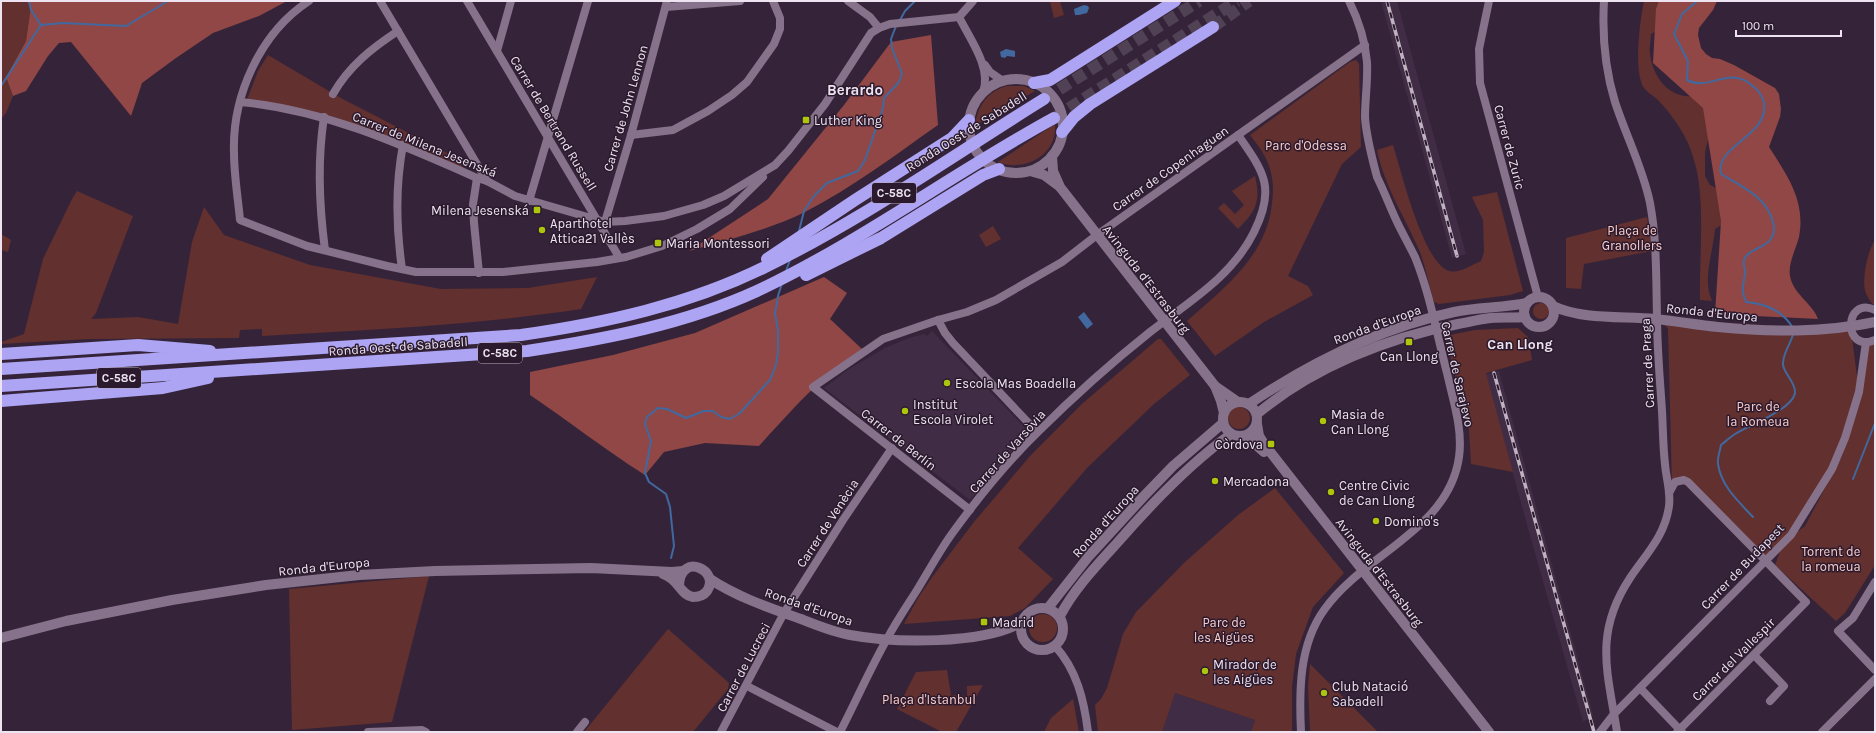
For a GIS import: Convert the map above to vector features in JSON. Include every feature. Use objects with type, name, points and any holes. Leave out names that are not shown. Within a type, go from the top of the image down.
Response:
[{"type":"highway","name":"Ronda Oest de Sabadell","points":[[1,369],[463,340],[521,335],[571,328],[637,314],[684,300],[764,268],[823,236],[1040,90],[1042,82],[1054,77],[1175,1]]},
{"type":"highway","points":[[1062,132],[1074,117],[1090,104],[1213,27]]},
{"type":"highway","name":"Ronda Oest de Sabadell","points":[[1,386],[527,351],[599,339],[643,329],[687,316],[755,291],[831,252],[1010,142],[1058,118]]},
{"type":"highway","points":[[740,278],[855,200],[970,125]]},
{"type":"highway","points":[[755,291],[797,279],[852,253],[881,238],[995,168]]},
{"type":"highway","points":[[1,354],[138,345],[201,349],[227,355]]},
{"type":"highway","points":[[1,401],[163,388],[236,370]]},
{"type":"street","points":[[308,1],[282,25],[262,48],[246,83],[240,102],[236,116],[234,153],[240,220],[278,236],[325,250],[402,269],[416,272],[479,273],[544,269],[626,257],[662,246],[697,230],[730,209],[788,151],[825,104],[871,33],[890,24],[959,17],[973,1]]},
{"type":"street","points":[[380,1],[487,181]]},
{"type":"street","name":"Carrer de Bertrand Russell","points":[[467,1],[602,221],[620,257]]},
{"type":"street","points":[[497,50],[511,1]]},
{"type":"street","points":[[529,201],[588,1]]},
{"type":"street","points":[[666,4],[740,1]]},
{"type":"street","points":[[631,135],[673,130],[708,111],[732,95],[747,82],[774,44],[780,29],[780,18],[773,1]]},
{"type":"street","points":[[848,1],[870,17],[879,28]]},
{"type":"street","name":"Carrer de Sarajevo","points":[[1301,732],[1302,675],[1310,640],[1323,611],[1341,588],[1360,571],[1423,523],[1444,498],[1455,475],[1459,457],[1460,435],[1455,406],[1433,317],[1415,257],[1383,190],[1374,165],[1366,118],[1367,62],[1365,45],[1362,30],[1349,1]]},
{"type":"street","name":"Carrer de Zuric","points":[[1489,1],[1479,50],[1480,83],[1538,296]]},
{"type":"street","name":"Carrer de Praga","points":[[1604,1],[1602,31],[1605,57],[1615,101],[1643,178],[1650,203],[1655,244],[1657,319],[1665,464],[1669,494],[1669,505],[1663,529],[1654,546],[1629,580],[1614,611],[1606,636],[1605,663],[1617,732]]},
{"type":"street","name":"Carrer de John Lennon","points":[[602,221],[631,135],[666,4]]},
{"type":"street","points":[[959,17],[985,74],[986,84],[983,92],[976,101],[970,125],[973,145],[979,156],[995,168],[1018,173],[1042,165],[1052,156],[1060,143],[1062,132],[1056,103],[1040,90],[1014,79],[1003,81],[983,92]]},
{"type":"street","points":[[333,94],[358,61],[398,31]]},
{"type":"street","name":"Carrer de Copenhaguen","points":[[813,387],[883,339],[938,320],[967,312],[1012,291],[1062,262],[1097,235],[1365,45]]},
{"type":"street","points":[[978,56],[990,72],[1003,81]]},
{"type":"street","name":"Carrer de Milena Jesenská","points":[[240,102],[268,104],[324,117],[377,135],[487,181],[515,196],[602,221],[625,221],[664,216],[703,205],[724,196],[775,165]]},
{"type":"street","points":[[324,117],[318,167],[325,250]]},
{"type":"street","name":"Carrer de Varsòvia","points":[[839,732],[887,639],[951,535],[993,480],[1037,432],[1105,371],[1164,322],[1200,296],[1220,276],[1245,246],[1253,234],[1262,213],[1267,193],[1264,176],[1256,160],[1238,135]]},
{"type":"street","points":[[402,269],[396,222],[396,200],[398,170],[403,146]]},
{"type":"street","name":"Avinguda d'Estrasburg","points":[[1052,156],[1053,171],[1060,188]]},
{"type":"street","name":"Avinguda d'Estrasburg","points":[[1030,170],[1044,175],[1060,188],[1215,386],[1238,402]]},
{"type":"street","points":[[477,178],[474,204],[474,223],[479,273]]},
{"type":"street","name":"Ronda d'Europa","points":[[1249,404],[1300,371],[1340,350],[1400,327],[1433,317],[1491,306],[1527,303],[1538,296],[1547,298],[1554,306],[1572,313]]},
{"type":"street","points":[[1525,317],[1524,312],[1527,303]]},
{"type":"street","points":[[1552,321],[1555,314],[1554,306]]},
{"type":"street","points":[[1875,310],[1869,308],[1860,309],[1853,315],[1850,327],[1855,337],[1866,342],[1875,340]]},
{"type":"street","name":"Ronda d'Europa","points":[[1257,419],[1305,380],[1344,360],[1435,328],[1490,318],[1525,317],[1530,325],[1540,328],[1548,325],[1559,316],[1572,313],[1657,319],[1748,329],[1798,331],[1830,330],[1875,322]]},
{"type":"street","points":[[938,320],[952,343],[1037,432]]},
{"type":"street","name":"Carrer de Budapest","points":[[1600,732],[1614,714],[1791,535],[1832,469],[1845,438],[1859,392],[1866,342]]},
{"type":"street","name":"Avinguda d'Estrasburg","points":[[1215,386],[1221,401],[1223,418]]},
{"type":"street","name":"Carrer de Berlín","points":[[813,387],[970,510]]},
{"type":"street","points":[[1238,402],[1249,404],[1255,409],[1257,419],[1253,432],[1246,436],[1236,436],[1231,434],[1226,430],[1223,418],[1229,405],[1238,402]]},
{"type":"street","name":"Ronda d'Europa","points":[[1,638],[66,621],[172,600],[266,585],[359,575],[435,571],[591,568],[655,572],[683,571],[693,566],[699,567],[706,571],[710,579],[731,592],[784,613],[849,635],[923,641],[1000,632],[1022,622],[1025,616],[1035,609],[1048,608],[1089,556],[1144,496],[1223,418]]},
{"type":"street","name":"Avinguda d'Estrasburg","points":[[1257,419],[1259,436],[1264,444],[1483,732]]},
{"type":"street","name":"Ronda d'Europa","points":[[1060,616],[1066,605],[1097,564],[1144,513],[1193,466],[1231,434]]},
{"type":"street","name":"Avinguda d'Estrasburg","points":[[1246,436],[1272,461],[1360,571],[1374,586],[1488,732]]},
{"type":"street","name":"Carrer de Venècia","points":[[784,613],[843,520],[892,448]]},
{"type":"street","points":[[1669,494],[1675,482],[1684,480],[1688,482],[1766,561]]},
{"type":"street","name":"Carrer del Vallespir","points":[[1680,731],[1806,602],[1766,561]]},
{"type":"street","points":[[679,585],[680,576],[683,571]]},
{"type":"street","name":"Ronda d'Europa","points":[[655,572],[670,576],[688,596],[695,597],[706,592],[731,592]]},
{"type":"street","points":[[706,592],[710,579]]},
{"type":"street","points":[[1875,582],[1873,592],[1853,618],[1838,631],[1875,670]]},
{"type":"street","points":[[1048,608],[1060,616],[1064,629],[1055,646],[1072,670],[1081,691],[1088,732]]},
{"type":"street","name":"Carrer de Lucreci","points":[[721,732],[747,686],[784,613]]},
{"type":"street","points":[[1022,622],[1023,637]]},
{"type":"street","name":"Ronda d'Europa","points":[[1000,632],[1023,637],[1026,642],[1036,649],[1049,649],[1055,646]]},
{"type":"street","points":[[1754,655],[1784,686],[1770,701]]},
{"type":"street","points":[[1822,732],[1875,679]]},
{"type":"street","points":[[747,686],[839,732]]},
{"type":"street","points":[[1640,688],[1680,731]]},
{"type":"street","points":[[577,732],[585,722]]},
{"type":"street","points":[[368,732],[397,730],[425,731]]},
{"type":"shaded area","points":[[26,1],[287,1],[259,16],[213,33],[142,83],[131,116],[71,42],[59,43],[48,56],[26,91],[13,96],[6,77],[26,41],[31,6]]},
{"type":"shaded area","points":[[1381,1],[1397,1],[1466,254],[1452,258]]},
{"type":"shaded area","points":[[1659,1],[1717,1],[1713,10],[1699,28],[1698,35],[1701,48],[1712,58],[1720,59],[1734,65],[1775,88],[1779,94],[1781,109],[1780,117],[1769,147],[1788,178],[1800,212],[1799,237],[1791,261],[1790,276],[1795,288],[1812,308],[1818,319],[1715,314],[1721,221],[1703,108],[1653,63],[1656,9]]},
{"type":"shaded area","points":[[931,35],[938,125],[856,182],[805,212],[733,239],[689,251],[768,199],[844,105],[891,42]]},
{"type":"shaded area","points":[[824,277],[847,293],[830,319],[862,349],[820,382],[795,406],[759,446],[705,443],[664,452],[645,475],[530,395],[530,372],[613,355],[695,333]]},
{"type":"shaded area","name":"Institut Escola Virolet","points":[[932,331],[1029,432],[970,500],[824,388],[849,369],[885,348],[909,338],[924,334],[927,336]]},
{"type":"shaded area","points":[[1499,371],[1593,715],[1583,722],[1486,374]]},
{"type":"shaded area","points":[[1175,693],[1255,720],[1251,732],[1162,732]]},
{"type":"green space","points":[[1,1],[26,1],[31,6],[26,41],[6,77],[13,96],[6,113],[1,119]]},
{"type":"green space","points":[[1050,1],[1060,1],[1064,15],[1054,18]]},
{"type":"green space","points":[[1644,1],[1663,1],[1661,28],[1651,34],[1650,46],[1651,62],[1658,78],[1669,90],[1684,96],[1693,96],[1704,105],[1710,132],[1705,152],[1705,176],[1710,185],[1718,189],[1724,223],[1715,229],[1709,266],[1708,284],[1712,301],[1700,300],[1701,210],[1698,175],[1694,160],[1688,143],[1675,120],[1658,100],[1644,88],[1641,80],[1638,46]]},
{"type":"green space","points":[[268,55],[339,97],[451,155],[469,173],[398,141],[247,100],[258,71]]},
{"type":"green space","name":"Parc d'Odessa","points":[[1356,60],[1359,64],[1361,147],[1342,164],[1288,276],[1308,286],[1313,295],[1264,322],[1215,356],[1187,321],[1242,270],[1262,239],[1268,222],[1273,193],[1271,173],[1268,163],[1258,145],[1250,135],[1350,62]]},
{"type":"green space","points":[[1007,86],[1024,86],[1035,91],[975,126],[978,112],[984,101],[1000,88]]},
{"type":"green space","points":[[1055,124],[1051,145],[1045,153],[1037,159],[1018,165],[1008,165],[998,162]]},
{"type":"green space","points":[[1393,145],[1407,194],[1422,234],[1430,251],[1439,264],[1449,271],[1453,272],[1461,270],[1481,261],[1484,252],[1483,220],[1472,197],[1497,192],[1523,291],[1510,295],[1439,304],[1434,302],[1420,252],[1390,190],[1377,150]]},
{"type":"green space","points":[[1255,176],[1257,185],[1256,206],[1249,217],[1238,229],[1218,208],[1224,203],[1235,214],[1244,205],[1232,191]]},
{"type":"green space","points":[[77,191],[133,216],[96,313],[91,319],[138,317],[178,324],[192,242],[204,207],[224,235],[310,265],[441,289],[528,288],[597,277],[581,309],[541,315],[422,326],[262,336],[262,329],[240,330],[239,338],[90,339],[1,344],[1,342],[24,334],[43,259]]},
{"type":"green space","name":"Plaça de Granollers","points":[[1647,217],[1652,251],[1584,264],[1581,289],[1566,288],[1566,238]]},
{"type":"green space","points":[[993,226],[1001,239],[986,247],[979,235]]},
{"type":"green space","points":[[1,234],[11,240],[8,252],[1,250]]},
{"type":"green space","points":[[1875,240],[1875,306],[1865,290],[1864,278],[1870,250]]},
{"type":"green space","points":[[1541,303],[1547,305],[1549,311],[1547,317],[1541,319],[1535,317],[1533,311],[1535,305]]},
{"type":"green space","name":"Parc de la Romeua","points":[[1657,319],[1851,330],[1859,392],[1832,469],[1785,541],[1805,526],[1842,456],[1862,393],[1869,344],[1875,342],[1875,565],[1845,613],[1836,621],[1775,565],[1783,543],[1767,561],[1684,480],[1672,485],[1668,328]]},
{"type":"green space","points":[[1518,328],[1528,337],[1532,360],[1486,373],[1513,472],[1471,464],[1469,430],[1445,336],[1475,330]]},
{"type":"green space","points":[[1158,339],[1161,339],[1190,375],[1154,404],[1087,468],[1018,548],[1053,579],[1025,608],[1010,616],[904,624],[918,598],[933,576],[974,522],[1030,456],[1083,403]]},
{"type":"green space","points":[[1239,407],[1247,410],[1250,418],[1247,426],[1239,429],[1231,426],[1228,418],[1231,410]]},
{"type":"green space","name":"Parc de les Aigües","points":[[1275,488],[1344,573],[1313,607],[1296,654],[1292,687],[1292,732],[1251,732],[1255,720],[1175,693],[1162,732],[1098,732],[1095,705],[1101,699],[1107,688],[1123,634],[1136,612],[1185,562],[1238,515]]},
{"type":"green space","points":[[429,576],[392,722],[292,730],[289,589]]},
{"type":"green space","points":[[1043,614],[1053,618],[1057,628],[1053,638],[1043,642],[1033,638],[1029,628],[1033,618]]},
{"type":"green space","points":[[668,629],[729,683],[728,689],[693,732],[584,732]]},
{"type":"green space","name":"Club Natació Sabadell","points":[[1310,664],[1378,732],[1310,732],[1308,686]]},
{"type":"green space","name":"Plaça d'Istanbul","points":[[947,670],[951,695],[967,696],[967,686],[983,685],[956,732],[942,732],[897,709],[916,672]]},
{"type":"green space","points":[[1073,699],[1079,732],[1044,732],[1051,718]]},
{"type":"water","points":[[1084,5],[1088,6],[1089,8],[1087,13],[1075,15],[1074,9]]},
{"type":"water","points":[[1006,49],[1015,51],[1015,57],[1001,57],[1000,52]]},
{"type":"water","points":[[1084,312],[1093,324],[1087,329],[1078,317]]},
{"type":"waterway","points":[[1,86],[41,25],[31,10],[29,1]]},
{"type":"waterway","points":[[41,25],[63,23],[126,26],[168,1]]},
{"type":"waterway","points":[[900,20],[905,11],[915,1]]},
{"type":"waterway","points":[[1697,1],[1682,14],[1674,34],[1688,61],[1687,80],[1695,83],[1704,83],[1728,78],[1737,78],[1745,81],[1756,89],[1764,103],[1764,111],[1761,120],[1755,129],[1731,150],[1721,165],[1721,174],[1745,188],[1759,199],[1770,213],[1774,224],[1773,234],[1770,240],[1748,254],[1744,260],[1744,297],[1746,302],[1767,306],[1779,312],[1793,328]]},
{"type":"waterway","points":[[799,231],[804,211],[814,196],[827,183],[858,171],[865,160],[883,108],[884,98],[899,82],[902,74],[892,48],[891,39],[896,26]]},
{"type":"waterway","points":[[786,271],[790,260]]},
{"type":"waterway","points":[[671,558],[674,546],[670,507],[666,494],[649,482],[645,473],[651,441],[645,424],[647,417],[658,408],[667,409],[686,418],[704,411],[713,411],[721,417],[730,419],[740,413],[770,380],[776,365],[778,330],[775,314],[782,283]]},
{"type":"waterway","points":[[1753,517],[1731,493],[1723,479],[1718,464],[1721,445],[1741,430],[1778,411],[1792,399],[1795,389],[1784,369],[1783,361],[1793,334]]},
{"type":"waterway","points":[[1853,479],[1875,423]]},
{"type":"tunnel","points":[[1044,99],[1199,1]]},
{"type":"tunnel","points":[[1054,118],[1237,1]]},
{"type":"tunnel","points":[[1213,27],[1249,1]]},
{"type":"railway","points":[[1387,1],[1457,256]]},
{"type":"railway","points":[[1494,373],[1594,732]]},
{"type":"place","name":"Luther King","points":[[806,120]]},
{"type":"place","name":"Milena Jesenská","points":[[537,210]]},
{"type":"place","name":"Aparthotel Attica21 Vallès","points":[[542,230]]},
{"type":"place","name":"Maria Montessori","points":[[658,243]]},
{"type":"place","name":"Can Llong","points":[[1409,342]]},
{"type":"place","name":"Escola Mas Boadella","points":[[947,383]]},
{"type":"place","name":"Institut Escola Virolet","points":[[905,411]]},
{"type":"place","name":"Masia de Can Llong","points":[[1323,421]]},
{"type":"place","name":"Còrdova","points":[[1271,444]]},
{"type":"place","name":"Mercadona","points":[[1215,481]]},
{"type":"place","name":"Centre Civic de Can Llong","points":[[1331,492]]},
{"type":"place","name":"Domino's","points":[[1376,521]]},
{"type":"place","name":"Madrid","points":[[984,622]]},
{"type":"place","name":"Mirador de les Aigües","points":[[1205,671]]},
{"type":"place","name":"Club Natació Sabadell","points":[[1324,693]]},
{"type":"district","name":"Berardo","points":[[855,90]]},
{"type":"district","name":"Can Llong","points":[[1520,344]]},
{"type":"park label","name":"Torrent de la romeua","points":[[1831,558]]}]
